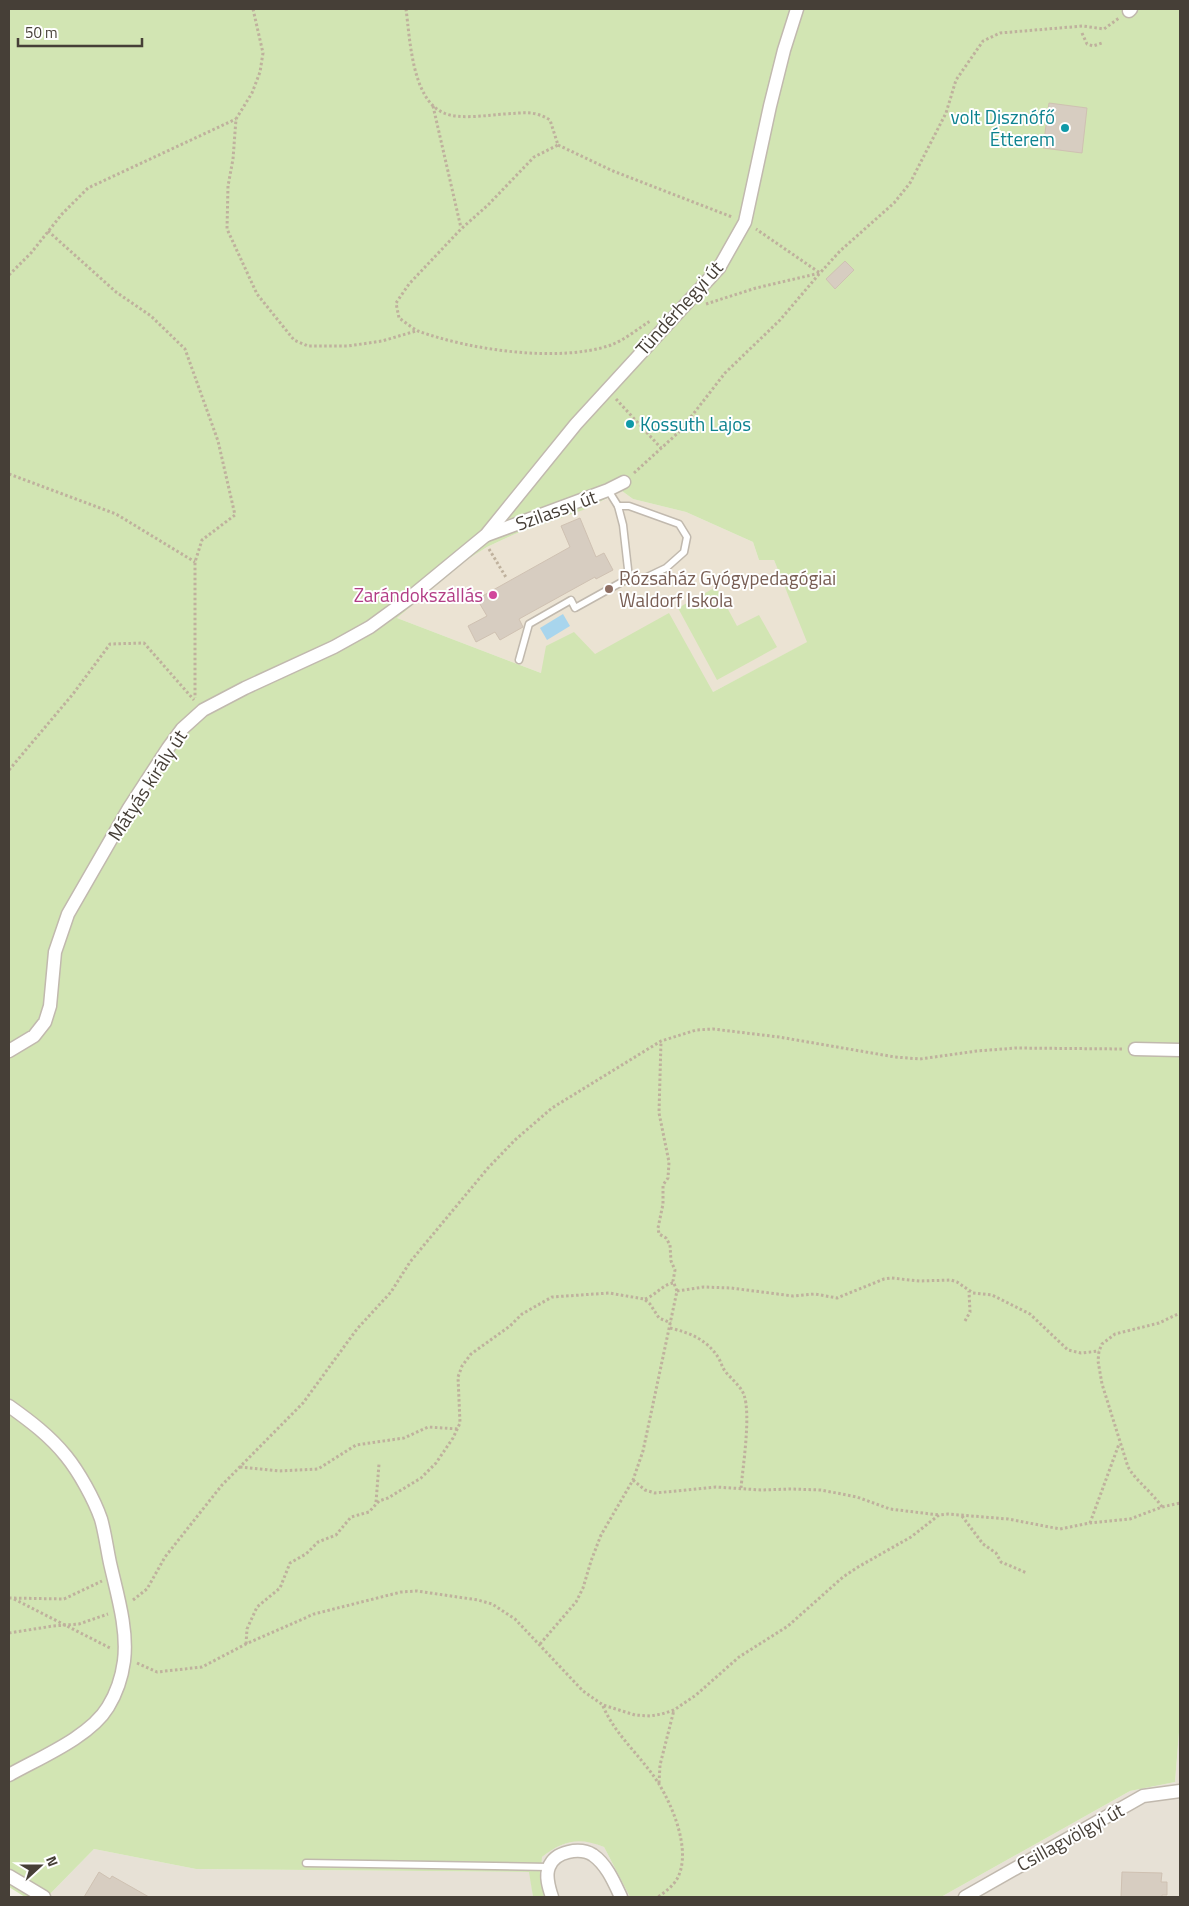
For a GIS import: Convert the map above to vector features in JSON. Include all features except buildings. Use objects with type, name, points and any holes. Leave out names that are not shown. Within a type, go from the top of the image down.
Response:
[{"type":"street","name":"Tündérhegyi út","points":[[484,536],[576,424],[719,268],[745,222],[772,97],[797,9]]},
{"type":"street","name":"Szilassy út","points":[[484,536],[608,490],[624,482]]},
{"type":"street","name":"Mátyás király út","points":[[9,1052],[34,1036],[45,1022],[50,1006],[55,952],[68,914],[129,808],[168,748],[199,706],[245,688],[334,647],[370,627],[407,600],[484,536]]},
{"type":"street","points":[[1135,1049],[1180,1050]]},
{"type":"street","points":[[9,1406],[45,1433],[67,1456],[82,1480],[100,1518],[120,1608],[124,1656],[115,1692],[108,1707],[99,1718],[76,1737],[9,1775]]},
{"type":"street","name":"Csillagvölgyi út","points":[[965,1897],[1143,1796],[1180,1791]]},
{"type":"street","points":[[552,1897],[548,1880],[548,1867],[555,1858],[566,1852],[582,1851],[593,1855],[603,1865],[621,1897]]},
{"type":"street","points":[[9,1876],[44,1897]]},
{"type":"lane","points":[[608,490],[618,506],[623,525],[629,578]]},
{"type":"lane","points":[[519,660],[529,624],[570,600],[575,608],[629,578],[645,578],[666,568],[684,552],[687,537],[679,524],[630,506],[618,506]]},
{"type":"lane","points":[[306,1862],[548,1867]]},
{"type":"path","points":[[253,9],[263,53],[260,72],[252,94],[236,119],[233,159],[228,186],[227,228],[257,294],[294,340],[308,346],[348,346],[382,341],[416,330]]},
{"type":"path","points":[[406,9],[412,52],[420,87],[433,106],[461,229]]},
{"type":"path","points":[[624,482],[680,431],[725,373],[780,320],[840,251],[894,203],[910,183],[946,113],[956,80],[984,41],[1000,33],[1083,26],[1104,29],[1130,10]]},
{"type":"path","points":[[1082,33],[1087,44],[1093,46],[1102,43]]},
{"type":"path","points":[[433,106],[444,113],[458,116],[538,113],[550,120],[558,145],[613,171],[745,222],[820,273]]},
{"type":"path","points":[[9,275],[88,188],[236,119]]},
{"type":"path","points":[[558,145],[534,157],[488,205],[461,229],[409,284],[396,303],[399,318],[416,330],[469,345],[517,353],[578,352],[612,345],[652,320]]},
{"type":"path","points":[[48,231],[116,292],[151,316],[185,349],[218,441],[235,515],[202,540],[195,562],[199,706]]},
{"type":"path","points":[[703,304],[756,288],[820,273]]},
{"type":"path","points":[[606,390],[661,448]]},
{"type":"path","points":[[9,474],[116,514],[195,562]]},
{"type":"path","points":[[484,536],[507,579]]},
{"type":"path","points":[[9,770],[73,694],[110,644],[144,643],[199,706]]},
{"type":"path","points":[[9,1633],[48,1626],[68,1626],[90,1622],[120,1608],[147,1590],[165,1557],[213,1496],[303,1403],[357,1329],[392,1292],[410,1262],[488,1168],[515,1140],[552,1108],[661,1041],[696,1030],[713,1029],[779,1037],[895,1057],[920,1059],[1016,1048],[1135,1049]]},
{"type":"path","points":[[540,1644],[576,1602],[584,1588],[591,1561],[601,1535],[633,1480],[643,1451],[670,1328],[677,1291],[674,1282],[675,1270],[671,1261],[670,1245],[666,1238],[660,1234],[658,1228],[664,1185],[668,1178],[669,1162],[659,1113],[661,1041]]},
{"type":"path","points":[[677,1291],[704,1287],[731,1288],[793,1296],[815,1294],[837,1298],[891,1278],[920,1281],[951,1280],[962,1284],[969,1290],[1000,1298],[1030,1314],[1068,1350],[1081,1353],[1099,1350]]},
{"type":"path","points":[[644,1299],[674,1282]]},
{"type":"path","points":[[965,1321],[970,1312],[969,1290]]},
{"type":"path","points":[[246,1644],[247,1629],[257,1607],[280,1588],[290,1563],[306,1554],[318,1542],[336,1535],[351,1517],[369,1512],[376,1503],[388,1498],[427,1472],[436,1463],[458,1429],[461,1417],[458,1377],[462,1366],[474,1351],[510,1326],[522,1314],[552,1297],[609,1294],[644,1299],[650,1304],[659,1318],[671,1323]]},
{"type":"path","points":[[1162,1507],[1151,1492],[1132,1474],[1119,1443],[1101,1378],[1098,1361],[1099,1350],[1102,1344],[1116,1334],[1159,1324],[1180,1313]]},
{"type":"path","points":[[670,1328],[688,1332],[700,1338],[709,1346],[717,1355],[725,1371],[743,1393],[746,1402],[746,1432],[741,1488]]},
{"type":"path","points":[[240,1467],[279,1471],[318,1469],[356,1445],[404,1438],[428,1427],[458,1429]]},
{"type":"path","points":[[1090,1523],[1119,1443]]},
{"type":"path","points":[[376,1503],[379,1464]]},
{"type":"path","points":[[633,1480],[646,1490],[655,1493],[716,1487],[821,1490],[857,1497],[890,1509],[939,1515],[1008,1519],[1060,1528],[1130,1519],[1162,1507],[1180,1503]]},
{"type":"path","points":[[14,1599],[150,1670],[165,1672],[202,1667],[246,1644],[314,1614],[401,1592],[417,1591],[478,1600],[492,1604],[515,1619],[583,1691],[603,1705],[635,1715],[650,1716],[674,1710],[707,1686],[746,1652],[788,1626],[843,1577],[858,1566],[911,1537],[939,1515]]},
{"type":"path","points":[[962,1515],[983,1544],[996,1553],[1001,1562],[1027,1573]]},
{"type":"path","points":[[9,1598],[64,1599],[113,1576]]},
{"type":"path","points":[[603,1705],[611,1720],[659,1784],[675,1818],[681,1839],[683,1857],[678,1878],[658,1897]]},
{"type":"path","points":[[659,1784],[660,1765],[674,1710]]},
{"type":"shaded area","name":"Rózsaház Gyógypedagógiai Waldorf Iskola","points":[[622,491],[633,499],[686,512],[753,542],[759,560],[774,560],[808,642],[713,692],[541,673],[397,618],[468,559],[487,547],[515,534],[612,497]]},
{"type":"shaded area","points":[[1180,1720],[1180,1897],[941,1897],[1130,1791],[1175,1782]]},
{"type":"shaded area","points":[[571,1841],[589,1841],[604,1847],[630,1897],[544,1897],[541,1874],[542,1857],[552,1849]]},
{"type":"shaded area","points":[[94,1849],[196,1869],[530,1872],[533,1897],[47,1897]]},
{"type":"green space","points":[[9,9],[1180,9],[1180,1720],[1175,1782],[1130,1791],[941,1897],[630,1897],[604,1847],[579,1841],[557,1847],[542,1857],[541,1874],[544,1897],[533,1897],[529,1872],[196,1869],[94,1849],[47,1897],[25,1897],[9,1887]],"holes":[[[622,491],[633,499],[686,512],[753,542],[759,560],[774,560],[807,642],[713,692],[669,613],[595,654],[574,632],[546,646],[541,673],[397,618],[468,559],[487,547],[515,534],[583,510]]]},
{"type":"green space","points":[[716,587],[737,626],[759,615],[777,647],[717,680],[678,608]]},
{"type":"water","points":[[563,614],[570,626],[547,640],[540,628]]},
{"type":"place","name":"volt Disznófő Étterem","points":[[1065,128]]},
{"type":"place","name":"Kossuth Lajos","points":[[630,424]]},
{"type":"place","name":"Rózsaház Gyógypedagógiai Waldorf Iskola","points":[[609,589]]},
{"type":"place","name":"Zarándokszállás","points":[[493,595]]}]
